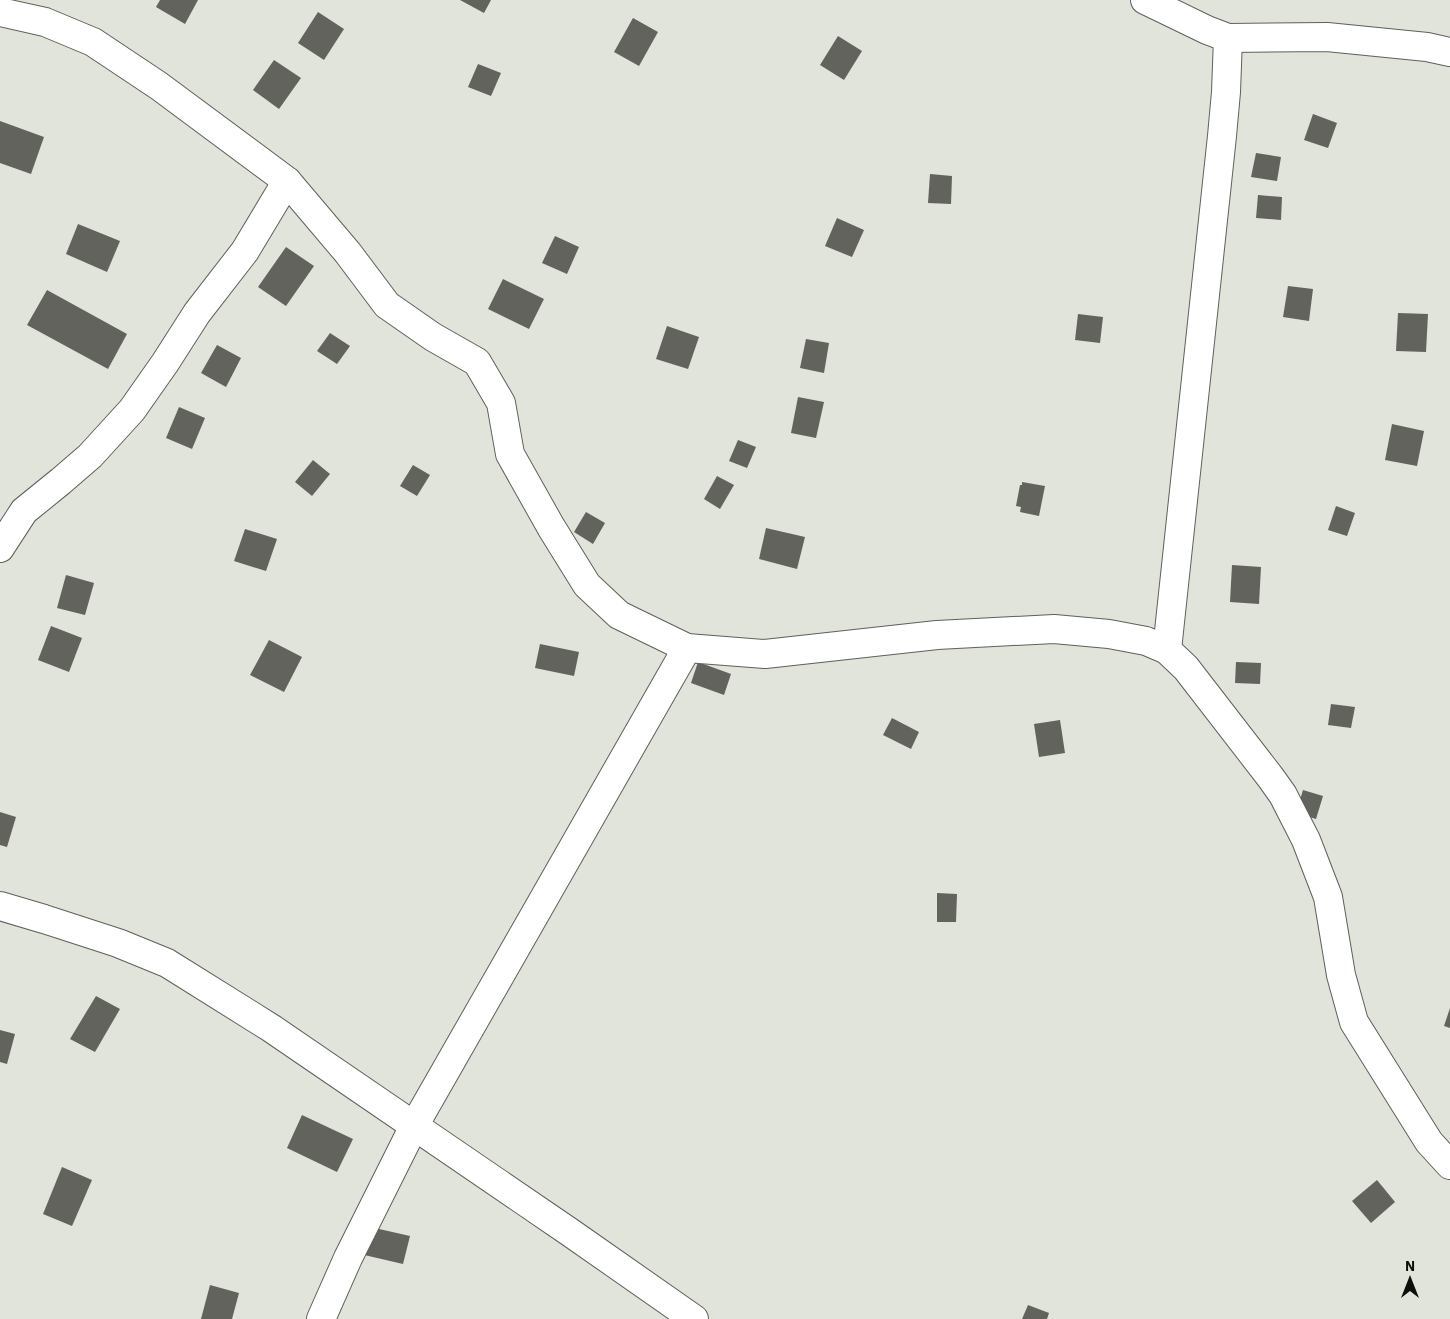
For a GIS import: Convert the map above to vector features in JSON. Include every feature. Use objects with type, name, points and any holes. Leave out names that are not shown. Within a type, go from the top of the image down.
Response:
[{"type":"street","points":[[1145,0],[1228,38],[1327,37],[1426,46],[1450,52]]},
{"type":"street","points":[[0,12],[45,22],[93,42],[159,86],[287,181],[348,253],[387,305],[433,337],[477,362],[501,403],[510,454],[551,527],[587,585],[619,615],[687,648],[764,654],[937,635],[1054,629],[1109,634],[1137,639],[1167,650],[1186,668],[1283,795],[1306,840],[1328,897],[1341,975],[1354,1022],[1429,1142],[1450,1165]]},
{"type":"street","points":[[1167,650],[1223,127],[1228,38]]},
{"type":"street","points":[[0,548],[24,511],[90,456],[132,410],[165,363],[197,312],[244,251],[287,181]]},
{"type":"street","points":[[321,1319],[348,1258],[414,1126],[687,648]]},
{"type":"street","points":[[0,906],[118,943],[167,963],[271,1028],[571,1232],[694,1319]]},
{"type":"building","points":[[160,0],[198,0],[185,24],[156,7]]},
{"type":"building","points":[[460,0],[491,0],[484,13]]},
{"type":"building","points":[[318,12],[344,29],[324,60],[298,43]]},
{"type":"building","points":[[633,18],[658,32],[639,66],[614,52]]},
{"type":"building","points":[[838,36],[862,51],[844,80],[820,65]]},
{"type":"building","points":[[274,60],[301,78],[279,109],[253,90]]},
{"type":"building","points":[[478,64],[501,73],[491,96],[468,87]]},
{"type":"building","points":[[1313,114],[1337,123],[1328,148],[1304,140]]},
{"type":"building","points":[[0,121],[44,137],[31,174],[0,163]]},
{"type":"building","points":[[1256,153],[1281,157],[1277,181],[1251,177]]},
{"type":"building","points":[[930,174],[952,176],[951,204],[928,203]]},
{"type":"building","points":[[1258,195],[1282,197],[1281,220],[1256,218]]},
{"type":"building","points":[[837,218],[864,230],[852,257],[825,246]]},
{"type":"building","points":[[78,224],[120,241],[107,272],[66,254]]},
{"type":"building","points":[[555,236],[579,247],[567,274],[542,263]]},
{"type":"building","points":[[286,247],[314,266],[286,306],[258,287]]},
{"type":"building","points":[[503,279],[544,299],[529,329],[488,309]]},
{"type":"building","points":[[1288,286],[1313,289],[1309,321],[1283,317]]},
{"type":"building","points":[[47,290],[127,334],[108,369],[27,325]]},
{"type":"building","points":[[1398,313],[1428,314],[1426,352],[1396,351]]},
{"type":"building","points":[[1078,314],[1103,317],[1100,343],[1075,340]]},
{"type":"building","points":[[667,326],[699,337],[688,369],[656,359]]},
{"type":"building","points":[[330,333],[350,346],[337,364],[317,351]]},
{"type":"building","points":[[806,339],[829,343],[824,373],[800,368]]},
{"type":"building","points":[[217,345],[241,358],[226,387],[201,373]]},
{"type":"building","points":[[798,397],[824,402],[816,438],[791,433]]},
{"type":"building","points":[[179,407],[205,418],[192,449],[166,438]]},
{"type":"building","points":[[1392,424],[1424,431],[1417,466],[1385,460]]},
{"type":"building","points":[[738,440],[756,447],[747,468],[729,461]]},
{"type":"building","points":[[313,460],[330,474],[312,496],[295,482]]},
{"type":"building","points":[[413,465],[430,475],[417,496],[400,486]]},
{"type":"building","points":[[717,476],[734,485],[720,509],[704,499]]},
{"type":"building","points":[[1022,482],[1045,486],[1039,516],[1020,512],[1021,507],[1016,506]]},
{"type":"building","points":[[1336,506],[1355,513],[1347,536],[1328,530]]},
{"type":"building","points":[[586,512],[605,523],[593,544],[574,532]]},
{"type":"building","points":[[766,528],[805,537],[797,569],[759,559]]},
{"type":"building","points":[[245,529],[277,539],[266,571],[234,561]]},
{"type":"building","points":[[1232,565],[1261,567],[1259,604],[1230,602]]},
{"type":"building","points":[[66,575],[94,583],[85,615],[57,608]]},
{"type":"building","points":[[51,626],[82,638],[69,672],[38,660]]},
{"type":"building","points":[[269,640],[302,657],[284,692],[250,675]]},
{"type":"building","points":[[540,644],[579,652],[574,676],[535,668]]},
{"type":"building","points":[[698,662],[731,674],[724,695],[691,683]]},
{"type":"building","points":[[1236,662],[1261,663],[1260,684],[1235,683]]},
{"type":"building","points":[[1331,704],[1355,707],[1351,728],[1328,725]]},
{"type":"building","points":[[892,718],[919,732],[911,749],[883,735]]},
{"type":"building","points":[[1060,720],[1065,753],[1039,757],[1034,724]]},
{"type":"building","points":[[1303,790],[1323,796],[1316,819],[1296,813]]},
{"type":"building","points":[[0,812],[16,817],[7,847],[0,845]]},
{"type":"building","points":[[937,893],[957,894],[956,922],[937,922]]},
{"type":"building","points":[[96,996],[120,1009],[95,1052],[70,1039]]},
{"type":"building","points":[[1450,1008],[1450,1028],[1444,1026]]},
{"type":"building","points":[[0,1030],[15,1034],[7,1064],[0,1062]]},
{"type":"building","points":[[302,1115],[353,1139],[337,1172],[287,1148]]},
{"type":"building","points":[[62,1167],[92,1180],[72,1226],[43,1214]]},
{"type":"building","points":[[1377,1180],[1395,1202],[1371,1223],[1352,1201]]},
{"type":"building","points":[[366,1226],[410,1236],[403,1264],[360,1254]]},
{"type":"building","points":[[210,1285],[239,1293],[232,1319],[201,1319]]},
{"type":"building","points":[[1028,1305],[1049,1313],[1047,1319],[1022,1319]]}]
